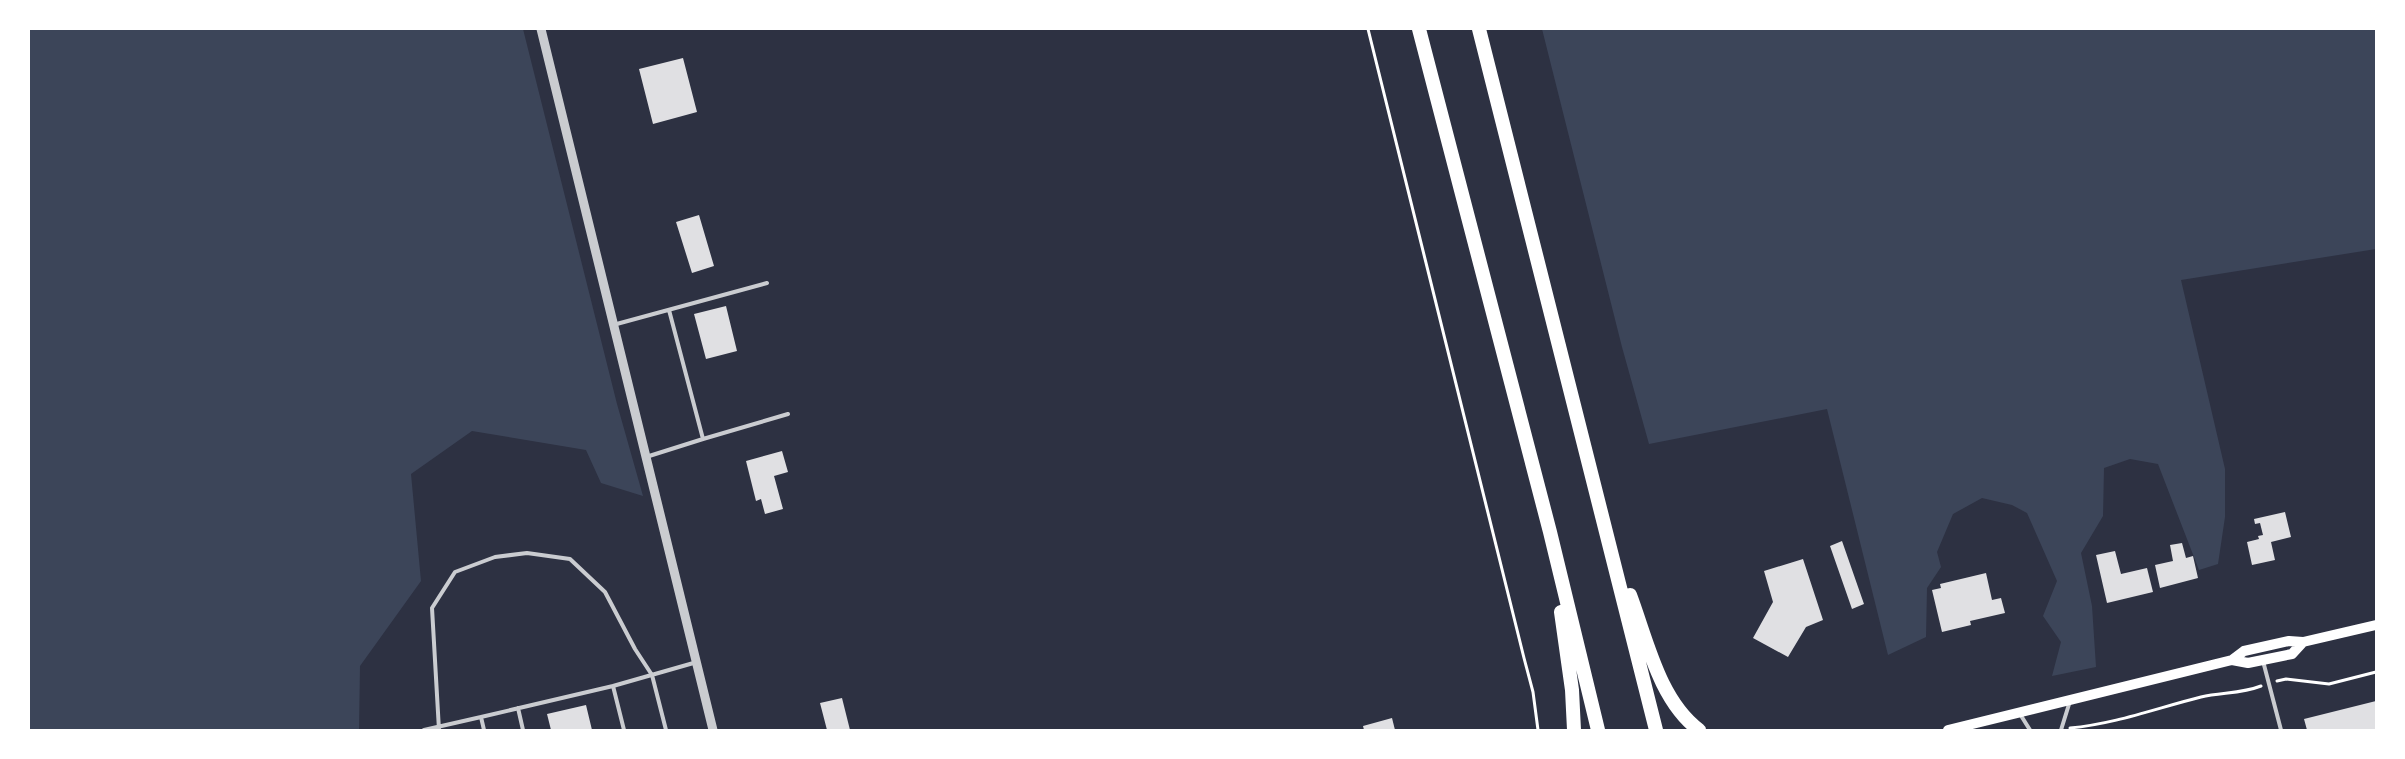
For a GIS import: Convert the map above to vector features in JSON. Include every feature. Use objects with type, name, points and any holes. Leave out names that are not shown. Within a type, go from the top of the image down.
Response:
[{"type":"highway","points":[[1419,29],[1550,532],[1598,730]]},
{"type":"highway","points":[[1478,29],[1656,730]]},
{"type":"highway","points":[[1604,525],[1667,690],[1678,709],[1699,730]]},
{"type":"highway","points":[[1550,532],[1572,690],[1574,730]]},
{"type":"main road","points":[[1948,730],[2232,660],[2244,651],[2289,641],[2303,642],[2376,625]]},
{"type":"main road","points":[[2232,660],[2248,663],[2292,654],[2303,642]]},
{"type":"street","points":[[541,29],[713,730]]},
{"type":"lane","points":[[613,325],[767,283]]},
{"type":"lane","points":[[670,310],[703,439]]},
{"type":"lane","points":[[646,457],[788,414]]},
{"type":"lane","points":[[438,729],[432,608],[455,572],[495,557],[527,553],[570,559],[605,592],[635,650],[652,675],[666,730]]},
{"type":"lane","points":[[2263,661],[2281,730]]},
{"type":"lane","points":[[424,730],[438,729],[613,686],[696,662]]},
{"type":"lane","points":[[613,686],[624,730]]},
{"type":"lane","points":[[2061,730],[2070,701]]},
{"type":"lane","points":[[518,708],[523,730]]},
{"type":"lane","points":[[2019,712],[2030,730]]},
{"type":"lane","points":[[481,717],[484,730]]},
{"type":"path","points":[[1368,29],[1524,658],[1538,730]]},
{"type":"path","points":[[2061,730],[2079,729],[2144,714],[2203,697],[2247,692],[2286,679],[2329,684],[2376,672]]},
{"type":"shaded area","points":[[29,29],[523,29],[617,404],[643,496],[601,483],[586,450],[472,431],[411,474],[421,581],[360,666],[359,730],[29,730]]},
{"type":"shaded area","points":[[1542,29],[2376,29],[2376,249],[2181,280],[2225,469],[2225,517],[2218,564],[2199,570],[2158,464],[2130,459],[2104,468],[2103,516],[2081,553],[2092,606],[2096,667],[2052,676],[2061,642],[2043,616],[2057,581],[2027,513],[2012,505],[1982,498],[1953,514],[1937,552],[1941,567],[1927,588],[1926,637],[1888,655],[1827,409],[1649,444],[1622,347]]},
{"type":"building","points":[[683,58],[697,112],[653,124],[639,69]]},
{"type":"building","points":[[699,215],[714,266],[692,273],[676,222]]},
{"type":"building","points":[[726,306],[737,351],[706,359],[694,314]]},
{"type":"building","points":[[782,451],[788,472],[774,476],[783,509],[765,514],[761,499],[756,501],[746,461]]},
{"type":"building","points":[[2285,512],[2291,537],[2271,542],[2275,560],[2252,565],[2247,542],[2259,539],[2258,536],[2263,535],[2260,523],[2255,524],[2254,519]]},
{"type":"building","points":[[1842,541],[1864,604],[1852,609],[1830,546]]},
{"type":"building","points":[[2182,543],[2186,558],[2193,556],[2198,578],[2160,588],[2155,565],[2173,561],[2170,545]]},
{"type":"building","points":[[2115,551],[2121,574],[2147,568],[2153,592],[2107,603],[2096,555]]},
{"type":"building","points":[[1803,559],[1823,620],[1806,627],[1788,657],[1753,638],[1773,602],[1764,571]]},
{"type":"building","points":[[1986,573],[1992,600],[2001,598],[2005,613],[1970,621],[1971,625],[1942,632],[1932,590],[1941,588],[1940,584]]},
{"type":"building","points":[[842,698],[850,730],[827,730],[820,703]]},
{"type":"building","points":[[2376,701],[2376,730],[2307,730],[2304,719]]},
{"type":"building","points":[[586,705],[592,730],[551,730],[547,714]]},
{"type":"building","points":[[1392,718],[1395,730],[1364,730],[1363,726]]}]
